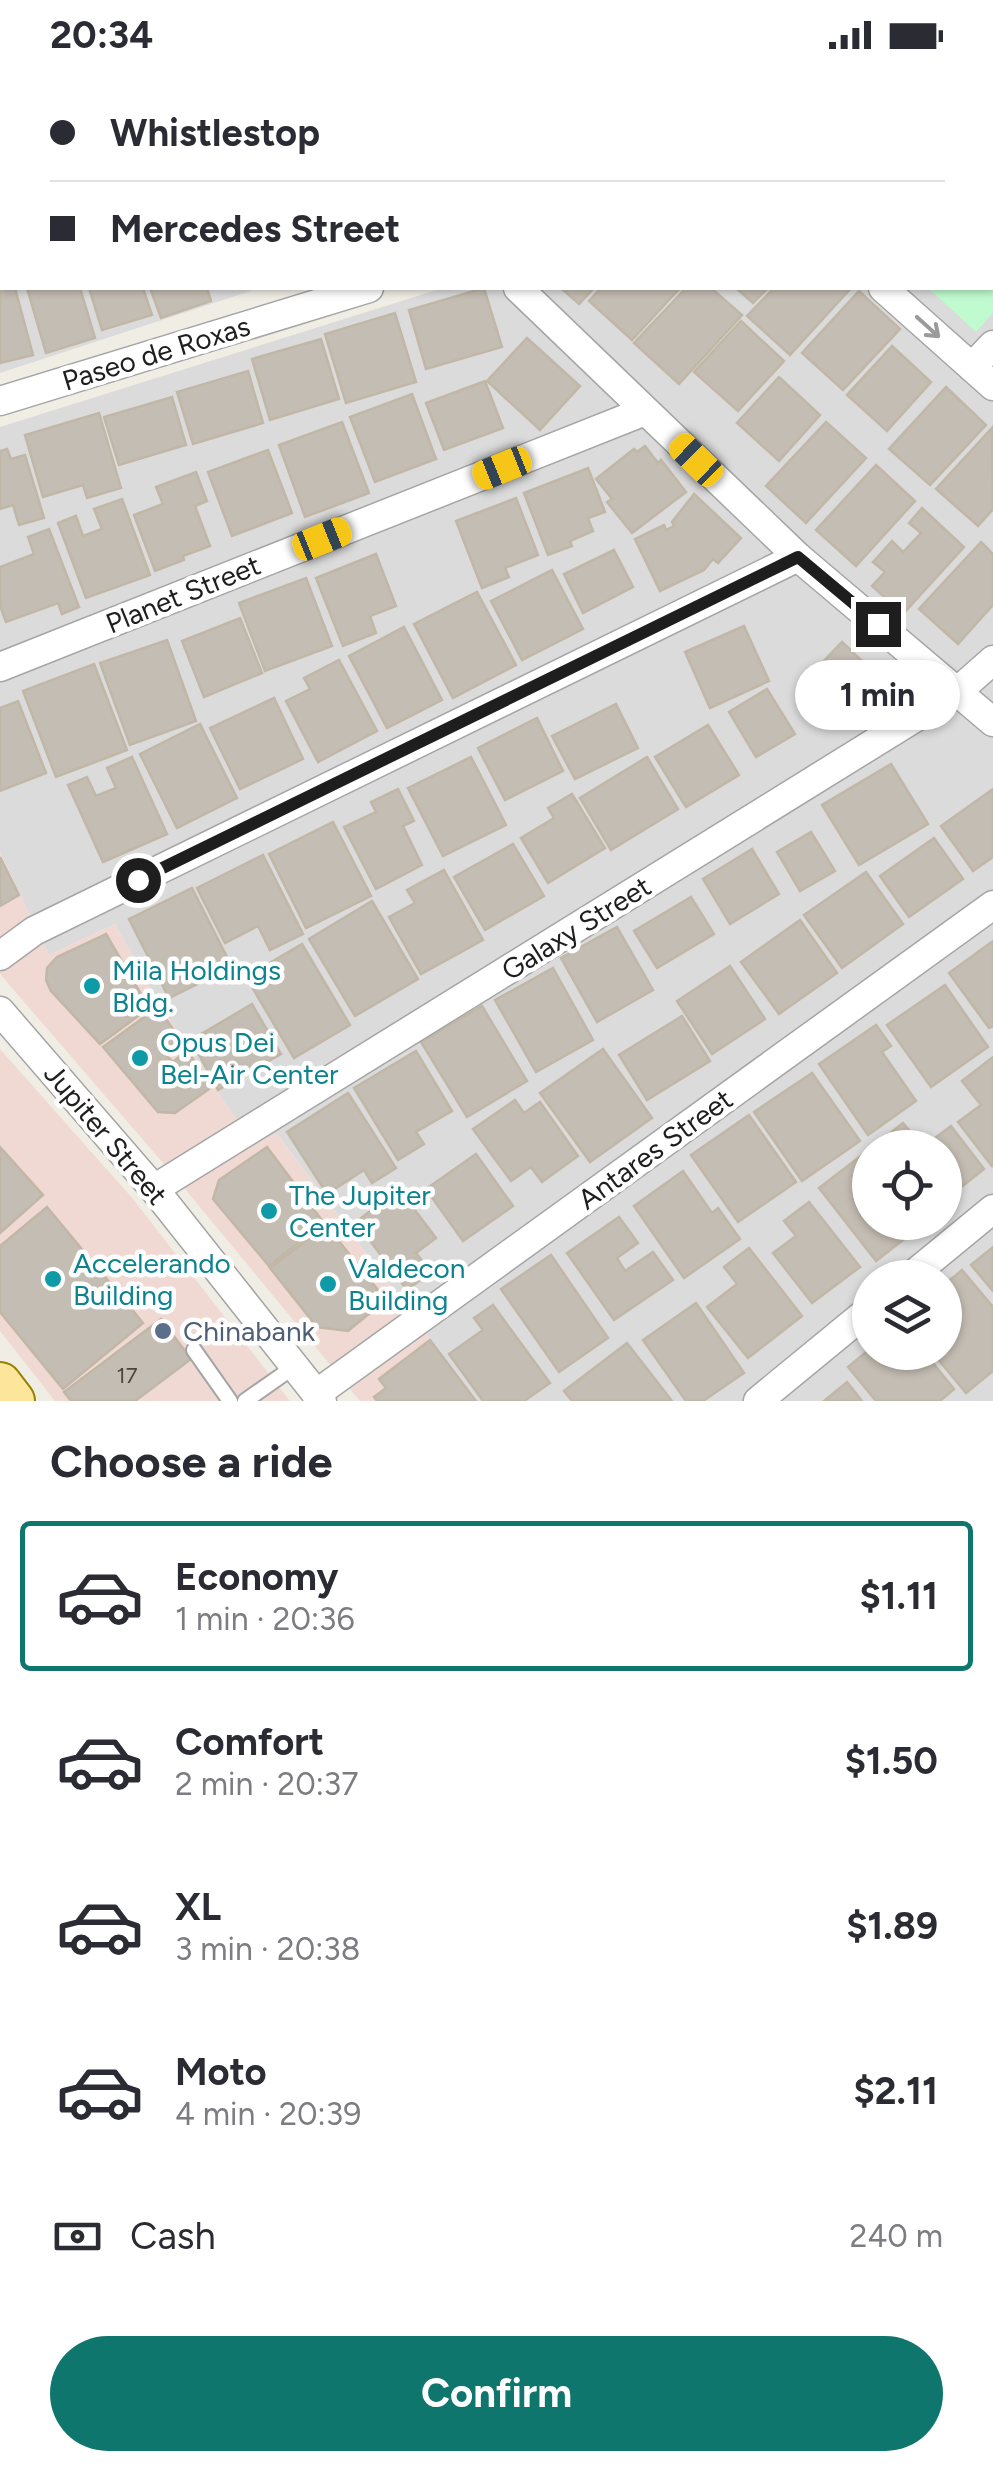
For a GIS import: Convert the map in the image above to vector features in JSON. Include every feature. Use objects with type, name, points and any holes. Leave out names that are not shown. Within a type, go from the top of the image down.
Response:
[{"type":"main road","points":[[0,1384],[13,1401]]},
{"type":"street","name":"Paseo de Roxas","points":[[0,401],[362,290]]},
{"type":"street","points":[[520,290],[798,557],[993,722]]},
{"type":"street","points":[[885,290],[982,376],[993,344]]},
{"type":"street","name":"Planet Street","points":[[0,667],[645,411]]},
{"type":"street","points":[[0,956],[34,931],[798,557]]},
{"type":"street","name":"Galaxy Street","points":[[154,1189],[958,691],[993,660]]},
{"type":"street","name":"Antares Street","points":[[319,1397],[993,904]]},
{"type":"street","name":"Jupiter Street","points":[[0,1011],[154,1189],[319,1397]]},
{"type":"street","points":[[931,1260],[993,1209]]},
{"type":"street","points":[[758,1401],[852,1325]]},
{"type":"lane","points":[[194,1350],[230,1401]]},
{"type":"lane","points":[[245,1401],[295,1366]]},
{"type":"shaded area","points":[[0,290],[254,290],[0,373]]},
{"type":"shaded area","points":[[437,290],[993,290],[993,1401],[477,1401],[277,1134],[254,1146],[160,1005],[115,924],[49,955],[0,852],[0,427]]},
{"type":"shaded area","points":[[0,852],[49,955],[115,924],[160,1005],[254,1145],[276,1133],[477,1401],[360,1401],[176,1178],[0,974]]},
{"type":"shaded area","points":[[0,1049],[133,1199],[290,1401],[55,1401],[0,1331]]},
{"type":"green space","points":[[930,290],[993,290],[993,313],[976,332]]},
{"type":"building","points":[[0,290],[16,290],[33,355],[0,363]]},
{"type":"building","points":[[28,290],[81,290],[95,338],[46,353]]},
{"type":"building","points":[[90,290],[144,290],[152,315],[102,330]]},
{"type":"building","points":[[151,290],[208,290],[211,301],[161,318]]},
{"type":"building","points":[[485,290],[502,347],[426,369],[409,310]]},
{"type":"building","points":[[563,290],[592,290],[579,304]]},
{"type":"building","points":[[599,290],[678,290],[632,340],[589,301]]},
{"type":"building","points":[[684,290],[713,290],[742,315],[679,384],[634,343]]},
{"type":"building","points":[[738,290],[766,290],[753,303]]},
{"type":"building","points":[[772,290],[849,290],[790,355],[747,316]]},
{"type":"building","points":[[859,291],[900,329],[843,390],[802,353]]},
{"type":"building","points":[[395,313],[416,382],[346,403],[325,334]]},
{"type":"building","points":[[741,321],[784,361],[738,411],[694,372]]},
{"type":"building","points":[[527,338],[580,386],[540,430],[487,381]]},
{"type":"building","points":[[321,339],[339,399],[270,420],[252,359]]},
{"type":"building","points":[[892,346],[931,382],[887,431],[847,395]]},
{"type":"building","points":[[248,371],[263,423],[193,444],[177,392]]},
{"type":"building","points":[[779,377],[820,415],[779,461],[737,423]]},
{"type":"building","points":[[485,381],[503,428],[444,450],[426,403]]},
{"type":"building","points":[[946,387],[986,425],[930,485],[889,449]]},
{"type":"building","points":[[412,394],[436,459],[375,482],[350,417]]},
{"type":"building","points":[[172,397],[186,445],[119,465],[104,417]]},
{"type":"building","points":[[99,413],[121,488],[87,498],[83,485],[43,497],[25,435]]},
{"type":"building","points":[[342,422],[369,493],[305,517],[279,445]]},
{"type":"building","points":[[826,422],[866,458],[806,523],[766,486]]},
{"type":"building","points":[[992,428],[993,509],[978,526],[936,489]]},
{"type":"building","points":[[645,446],[686,492],[632,533],[607,502],[612,499],[596,479],[634,449],[637,452]]},
{"type":"building","points":[[7,449],[11,459],[25,455],[44,518],[19,525],[13,505],[0,509],[0,451]]},
{"type":"building","points":[[268,450],[292,513],[232,536],[208,472]]},
{"type":"building","points":[[876,465],[915,501],[856,566],[816,530]]},
{"type":"building","points":[[588,468],[605,512],[588,518],[593,531],[570,541],[572,546],[548,555],[524,493]]},
{"type":"building","points":[[196,472],[207,501],[195,506],[210,546],[155,571],[134,515],[163,504],[156,487]]},
{"type":"building","points":[[694,494],[741,538],[718,563],[713,559],[704,570],[660,591],[635,539],[664,525],[666,530],[674,526],[672,522]]},
{"type":"building","points":[[516,498],[538,555],[505,568],[509,577],[482,588],[456,521]]},
{"type":"building","points":[[122,499],[150,575],[86,598],[58,523],[76,516],[83,536],[102,529],[94,509]]},
{"type":"building","points":[[922,508],[964,547],[903,614],[872,586],[885,572],[873,562],[892,541],[903,552],[921,533],[909,523]]},
{"type":"building","points":[[49,529],[79,607],[62,614],[58,603],[6,622],[0,606],[0,567],[34,554],[28,537]]},
{"type":"building","points":[[981,542],[993,554],[993,605],[958,644],[919,609]]},
{"type":"building","points":[[614,550],[633,587],[583,613],[564,574]]},
{"type":"building","points":[[376,554],[396,606],[370,616],[376,633],[343,646],[316,578]]},
{"type":"building","points":[[552,570],[583,629],[522,660],[491,601]]},
{"type":"building","points":[[306,578],[332,646],[265,671],[239,603]]},
{"type":"building","points":[[477,592],[516,665],[453,698],[414,624]]},
{"type":"building","points":[[240,618],[262,673],[204,697],[182,641]]},
{"type":"building","points":[[744,626],[769,681],[710,708],[685,652]]},
{"type":"building","points":[[404,627],[442,700],[387,728],[349,656]]},
{"type":"building","points":[[167,640],[196,721],[130,745],[100,663]]},
{"type":"building","points":[[842,642],[882,680],[840,723],[801,685]]},
{"type":"building","points":[[339,660],[377,731],[318,762],[286,701],[310,689],[304,678]]},
{"type":"building","points":[[94,664],[127,750],[56,777],[23,691]]},
{"type":"building","points":[[767,689],[795,734],[756,757],[729,712]]},
{"type":"building","points":[[274,698],[303,759],[240,789],[210,728]]},
{"type":"building","points":[[18,701],[46,773],[0,791],[0,708]]},
{"type":"building","points":[[616,704],[638,748],[575,779],[552,736]]},
{"type":"building","points":[[537,718],[563,771],[505,800],[478,748]]},
{"type":"building","points":[[200,724],[237,798],[177,828],[140,754]]},
{"type":"building","points":[[708,725],[739,775],[686,807],[655,757]]},
{"type":"building","points":[[132,757],[167,834],[103,862],[68,785],[87,777],[96,796],[116,788],[107,768]]},
{"type":"building","points":[[471,757],[506,825],[443,856],[408,788]]},
{"type":"building","points":[[647,757],[678,809],[611,850],[580,798]]},
{"type":"building","points":[[891,764],[928,824],[859,865],[822,805]]},
{"type":"building","points":[[398,789],[414,821],[403,826],[422,865],[376,889],[344,827],[376,812],[371,802]]},
{"type":"building","points":[[993,789],[993,857],[973,871],[941,826]]},
{"type":"building","points":[[572,794],[605,848],[548,883],[521,838],[554,818],[548,808]]},
{"type":"building","points":[[333,822],[371,896],[306,928],[269,854]]},
{"type":"building","points":[[811,832],[835,871],[800,891],[777,852]]},
{"type":"building","points":[[934,838],[963,879],[909,917],[880,876]]},
{"type":"building","points":[[513,844],[544,896],[485,930],[454,877]]},
{"type":"building","points":[[752,849],[779,894],[730,924],[703,879]]},
{"type":"building","points":[[263,855],[303,934],[270,950],[258,926],[225,943],[197,888]]},
{"type":"building","points":[[0,857],[19,895],[0,906]]},
{"type":"building","points":[[444,870],[483,940],[421,974],[389,917],[415,903],[407,890]]},
{"type":"building","points":[[866,872],[903,924],[842,968],[804,915]]},
{"type":"building","points":[[192,888],[232,967],[169,998],[129,919]]},
{"type":"building","points":[[691,897],[714,934],[657,968],[634,931]]},
{"type":"building","points":[[372,901],[418,979],[355,1016],[309,939]]},
{"type":"building","points":[[800,920],[837,973],[779,1014],[741,962]]},
{"type":"building","points":[[617,927],[653,990],[597,1022],[561,958]]},
{"type":"building","name":"Mila Holdings Bldg.","points":[[106,934],[149,1008],[100,1044],[51,991],[46,980],[47,968],[57,957]]},
{"type":"building","points":[[993,941],[993,1026],[989,1028],[949,973]]},
{"type":"building","points":[[302,944],[350,1025],[294,1058],[246,977]]},
{"type":"building","points":[[730,966],[765,1019],[712,1054],[677,1001]]},
{"type":"building","points":[[553,968],[593,1040],[536,1072],[495,1000]]},
{"type":"building","points":[[945,985],[988,1047],[931,1087],[887,1025]]},
{"type":"building","points":[[252,1004],[281,1054],[218,1090],[191,1040]]},
{"type":"building","points":[[482,1006],[527,1081],[467,1117],[421,1042]]},
{"type":"building","name":"Opus Dei Bel-Air Center","points":[[158,1007],[179,1038],[164,1053],[173,1062],[187,1050],[212,1087],[175,1113],[158,1112],[103,1047]]},
{"type":"building","points":[[682,1016],[710,1061],[647,1100],[619,1055]]},
{"type":"building","points":[[876,1025],[891,1046],[882,1052],[916,1101],[875,1130],[865,1130],[819,1064]]},
{"type":"building","points":[[603,1049],[652,1118],[590,1162],[540,1093]]},
{"type":"building","points":[[416,1051],[452,1111],[416,1132],[424,1144],[398,1160],[354,1088]]},
{"type":"building","points":[[993,1057],[992,1166],[958,1122],[981,1105],[962,1081]]},
{"type":"building","points":[[812,1073],[852,1130],[852,1147],[802,1181],[754,1112]]},
{"type":"building","points":[[348,1093],[396,1168],[372,1183],[364,1170],[327,1194],[287,1132]]},
{"type":"building","points":[[515,1100],[524,1113],[540,1102],[578,1156],[542,1182],[531,1167],[511,1181],[473,1129]]},
{"type":"building","points":[[749,1115],[796,1182],[738,1222],[691,1155]]},
{"type":"building","points":[[962,1140],[984,1169],[962,1186]]},
{"type":"building","points":[[0,1147],[43,1195],[0,1233]]},
{"type":"building","name":"The Jupiter Center","points":[[267,1147],[324,1223],[269,1266],[213,1199],[219,1180]]},
{"type":"building","points":[[476,1154],[513,1206],[463,1241],[426,1189]]},
{"type":"building","points":[[852,1163],[852,1230],[819,1188]]},
{"type":"building","points":[[683,1171],[712,1213],[718,1208],[740,1239],[684,1278],[634,1206]]},
{"type":"building","points":[[399,1189],[436,1238],[416,1253],[431,1272],[407,1290],[356,1222]]},
{"type":"building","points":[[809,1202],[855,1260],[852,1273],[812,1303],[773,1253],[796,1236],[784,1221]]},
{"type":"building","name":"Accelerando Building","points":[[47,1207],[143,1323],[63,1389],[0,1312],[0,1246]]},
{"type":"building","points":[[619,1217],[638,1243],[617,1258],[625,1271],[653,1252],[673,1280],[614,1320],[567,1253]]},
{"type":"building","name":"Valdecon Building","points":[[326,1225],[386,1300],[348,1331],[317,1327],[270,1268]]},
{"type":"building","points":[[860,1240],[903,1240],[877,1260]]},
{"type":"building","points":[[993,1247],[993,1291],[971,1265]]},
{"type":"building","points":[[749,1248],[802,1316],[748,1358],[707,1307],[737,1284],[724,1267]]},
{"type":"building","points":[[551,1255],[608,1338],[559,1372],[501,1289]]},
{"type":"building","points":[[962,1270],[993,1307],[993,1371],[966,1393],[947,1370],[962,1370]]},
{"type":"building","points":[[696,1303],[744,1373],[703,1401],[686,1401],[643,1340]]},
{"type":"building","points":[[493,1305],[550,1383],[524,1401],[483,1401],[449,1354],[483,1330],[474,1318]]},
{"type":"building","points":[[161,1319],[191,1359],[135,1401],[71,1401],[64,1392]]},
{"type":"building","points":[[430,1340],[476,1401],[377,1401],[374,1397],[386,1388],[379,1379]]},
{"type":"building","points":[[627,1343],[672,1401],[572,1401],[564,1391]]},
{"type":"building","points":[[852,1364],[852,1370],[939,1370],[954,1389],[940,1401],[876,1401],[848,1367]]},
{"type":"building","points":[[847,1382],[862,1401],[824,1401]]},
{"type":"place","name":"Mila Holdings Bldg.","points":[[92,986]]},
{"type":"place","name":"Opus Dei Bel-Air Center","points":[[140,1058]]},
{"type":"place","name":"The Jupiter Center","points":[[269,1211]]},
{"type":"place","name":"Accelerando Building","points":[[53,1279]]},
{"type":"place","name":"Valdecon Building","points":[[328,1284]]},
{"type":"place","name":"Chinabank","points":[[163,1331]]},
{"type":"route","points":[[138,880],[798,557],[878,624]]}]
